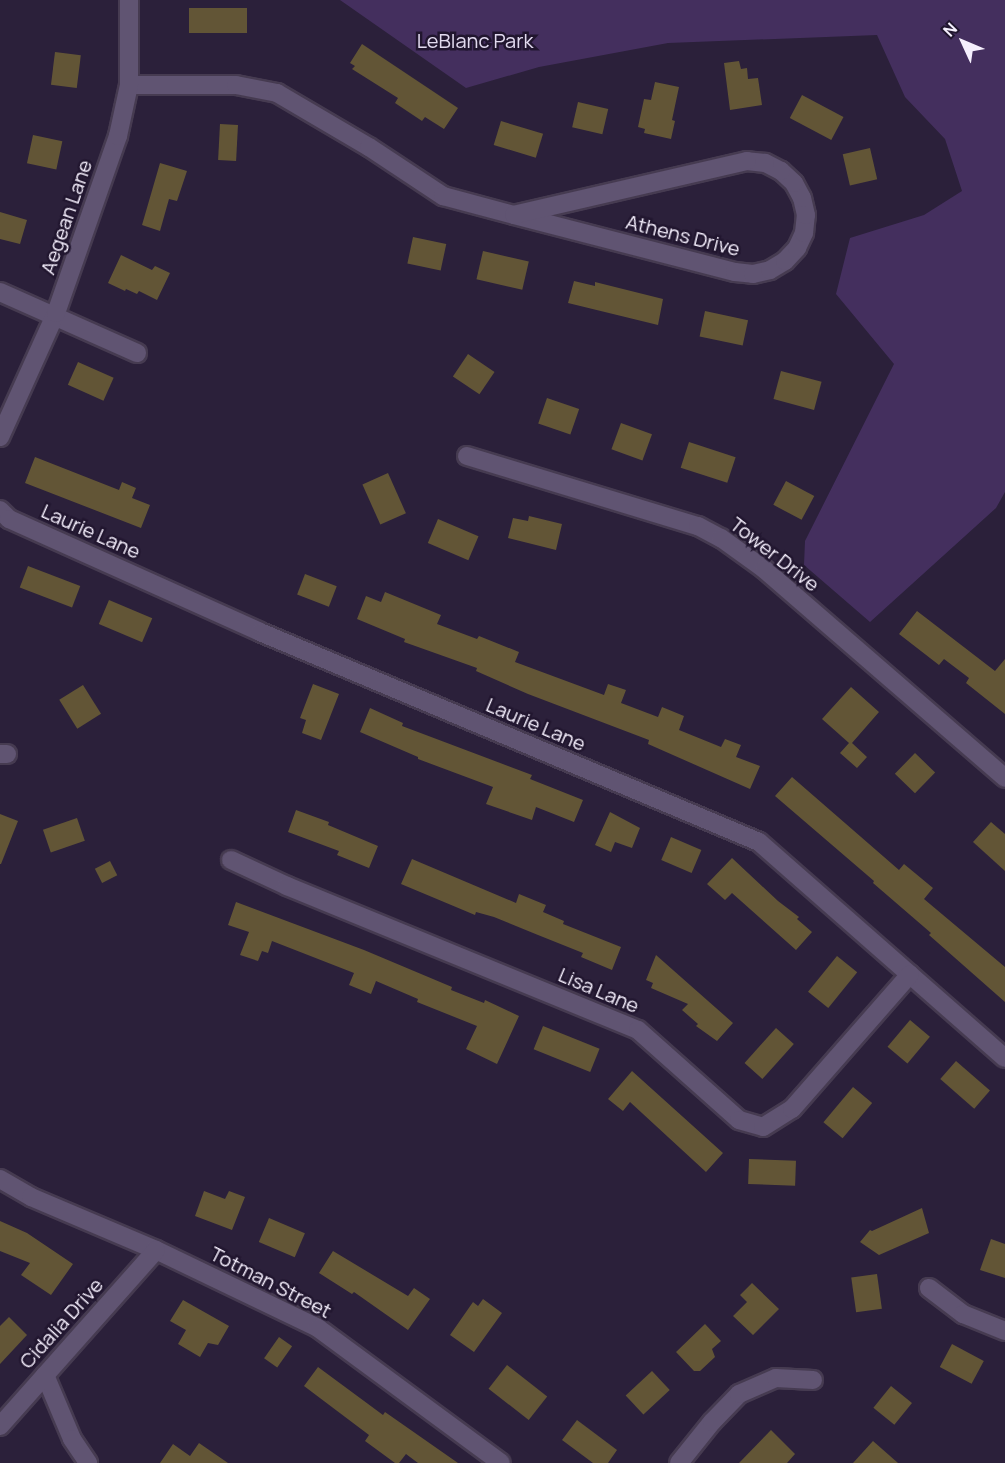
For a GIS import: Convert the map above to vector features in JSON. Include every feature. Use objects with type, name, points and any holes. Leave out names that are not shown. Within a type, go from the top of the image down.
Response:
[{"type":"street","name":"Aegean Lane","points":[[0,437],[55,316],[118,136],[129,85],[129,0]]},
{"type":"street","name":"Athens Drive","points":[[129,85],[236,85],[277,93],[369,147],[443,196],[514,216],[735,272],[753,274],[770,270],[785,261],[797,248],[804,232],[806,215],[802,198],[788,177],[765,163],[747,161],[514,216]]},
{"type":"street","points":[[0,292],[137,353]]},
{"type":"street","name":"Tower Drive","points":[[467,456],[698,526],[722,537],[771,575],[1005,778]]},
{"type":"street","name":"Laurie Lane","points":[[0,510],[9,519],[260,632],[759,842],[1005,1058]]},
{"type":"street","name":"Lisa Lane","points":[[231,860],[286,886],[638,1030],[739,1120],[763,1128],[792,1109],[910,974]]},
{"type":"street","name":"Totman Street","points":[[0,1179],[31,1197],[156,1250],[318,1328],[501,1463]]},
{"type":"street","name":"Cidalia Drive","points":[[0,1426],[156,1250]]},
{"type":"street","points":[[929,1288],[963,1314],[1005,1331]]},
{"type":"street","points":[[45,1375],[72,1439],[88,1463]]},
{"type":"street","points":[[679,1463],[712,1422],[739,1394],[776,1378],[813,1380]]},
{"type":"green space","name":"LeBlanc Park","points":[[340,0],[1005,0],[1005,492],[996,508],[870,622],[804,565],[805,541],[894,364],[836,294],[850,238],[924,215],[962,191],[945,139],[905,97],[877,35],[668,43],[539,67],[466,88]]},
{"type":"building","points":[[189,8],[247,8],[247,33],[189,33]]},
{"type":"building","points":[[362,44],[458,108],[444,129],[425,117],[422,121],[395,103],[398,98],[352,69],[355,66],[350,63]]},
{"type":"building","points":[[55,52],[81,55],[77,88],[51,85]]},
{"type":"building","points":[[739,61],[741,69],[747,68],[748,79],[758,78],[762,105],[730,110],[724,63]]},
{"type":"building","points":[[655,82],[679,87],[672,120],[675,121],[671,139],[644,133],[645,129],[638,127],[644,99],[651,100]]},
{"type":"building","points":[[802,95],[843,117],[831,140],[790,118]]},
{"type":"building","points":[[578,102],[608,109],[602,134],[572,127]]},
{"type":"building","points":[[501,121],[543,134],[536,158],[494,145]]},
{"type":"building","points":[[220,124],[238,125],[236,161],[218,160]]},
{"type":"building","points":[[33,135],[62,141],[56,170],[27,163]]},
{"type":"building","points":[[870,148],[877,179],[850,185],[843,154]]},
{"type":"building","points":[[160,163],[187,171],[177,201],[169,199],[160,231],[142,225]]},
{"type":"building","points":[[0,212],[27,220],[20,244],[0,239]]},
{"type":"building","points":[[413,237],[446,244],[441,270],[407,263]]},
{"type":"building","points":[[483,251],[529,262],[522,290],[476,279]]},
{"type":"building","points":[[121,255],[152,270],[155,266],[170,273],[157,300],[139,291],[137,294],[126,289],[125,291],[108,283]]},
{"type":"building","points":[[574,281],[595,286],[595,282],[663,299],[658,325],[568,303]]},
{"type":"building","points":[[705,311],[748,320],[743,346],[700,336]]},
{"type":"building","points":[[468,354],[495,372],[479,394],[453,376]]},
{"type":"building","points":[[78,362],[114,378],[103,401],[68,385]]},
{"type":"building","points":[[781,371],[822,382],[814,410],[773,399]]},
{"type":"building","points":[[547,398],[579,409],[570,435],[538,424]]},
{"type":"building","points":[[621,423],[652,434],[642,461],[611,449]]},
{"type":"building","points":[[689,442],[736,457],[727,483],[681,468]]},
{"type":"building","points":[[35,457],[119,490],[122,482],[136,488],[132,498],[150,505],[141,528],[25,483]]},
{"type":"building","points":[[388,473],[406,513],[380,525],[362,484]]},
{"type":"building","points":[[786,481],[814,496],[802,520],[773,505]]},
{"type":"building","points":[[529,516],[562,524],[556,550],[508,538],[513,518],[528,521]]},
{"type":"building","points":[[438,519],[479,536],[468,560],[428,543]]},
{"type":"building","points":[[28,566],[80,586],[72,608],[20,587]]},
{"type":"building","points":[[305,574],[337,586],[329,607],[297,595]]},
{"type":"building","points":[[385,592],[441,615],[437,624],[477,639],[479,636],[519,652],[515,662],[604,695],[608,684],[626,690],[621,703],[658,717],[662,707],[684,716],[679,730],[721,747],[725,739],[741,745],[736,757],[760,766],[750,789],[648,744],[649,740],[528,694],[476,671],[477,668],[404,642],[405,639],[357,619],[366,596],[381,602]]},
{"type":"building","points":[[109,600],[152,618],[142,642],[99,624]]},
{"type":"building","points":[[917,611],[995,671],[1005,659],[1005,714],[966,683],[969,678],[944,659],[939,665],[899,634]]},
{"type":"building","points":[[313,684],[339,694],[321,740],[302,733],[306,720],[300,718]]},
{"type":"building","points":[[83,685],[101,714],[77,729],[59,700]]},
{"type":"building","points":[[851,687],[879,712],[852,743],[867,757],[857,768],[840,753],[849,743],[822,719]]},
{"type":"building","points":[[370,708],[403,723],[402,726],[532,775],[530,779],[583,800],[574,822],[536,807],[532,820],[486,804],[493,787],[418,759],[418,757],[360,732]]},
{"type":"building","points":[[915,753],[935,772],[915,793],[895,774]]},
{"type":"building","points":[[792,777],[899,870],[904,864],[933,888],[924,899],[1005,967],[1005,1002],[929,935],[931,933],[873,883],[874,881],[775,796]]},
{"type":"building","points":[[296,810],[329,822],[328,825],[378,846],[369,868],[337,855],[339,851],[288,832]]},
{"type":"building","points":[[610,812],[640,828],[632,848],[615,842],[611,852],[595,845]]},
{"type":"building","points":[[0,814],[18,821],[1,864],[0,864]]},
{"type":"building","points":[[77,818],[85,841],[51,852],[43,830]]},
{"type":"building","points":[[991,822],[1005,834],[1005,871],[973,842]]},
{"type":"building","points":[[671,837],[701,850],[692,873],[661,860]]},
{"type":"building","points":[[732,858],[778,901],[799,917],[797,919],[812,932],[796,950],[732,893],[725,900],[707,884]]},
{"type":"building","points":[[412,859],[516,903],[519,894],[546,905],[543,912],[564,921],[563,924],[621,947],[612,970],[581,957],[583,953],[494,917],[476,912],[475,915],[401,884]]},
{"type":"building","points":[[110,861],[117,875],[102,883],[95,869]]},
{"type":"building","points":[[236,902],[364,950],[452,987],[451,990],[484,1003],[485,1000],[519,1016],[497,1064],[466,1049],[477,1026],[417,1002],[418,999],[376,981],[371,994],[349,985],[354,973],[272,941],[268,953],[262,951],[258,961],[240,955],[249,932],[228,925]]},
{"type":"building","points":[[656,955],[733,1023],[717,1041],[696,1026],[698,1024],[682,1010],[688,1004],[651,988],[653,983],[646,980]]},
{"type":"building","points":[[837,956],[857,972],[828,1008],[808,992]]},
{"type":"building","points":[[910,1020],[930,1037],[907,1064],[888,1047]]},
{"type":"building","points":[[543,1026],[600,1049],[590,1072],[534,1049]]},
{"type":"building","points":[[776,1028],[794,1044],[762,1079],[745,1063]]},
{"type":"building","points":[[956,1061],[990,1091],[974,1109],[940,1079]]},
{"type":"building","points":[[632,1071],[723,1153],[706,1172],[630,1102],[623,1111],[608,1099]]},
{"type":"building","points":[[853,1087],[872,1103],[843,1138],[823,1122]]},
{"type":"building","points":[[749,1159],[796,1161],[795,1186],[748,1184]]},
{"type":"building","points":[[204,1191],[225,1199],[229,1191],[245,1197],[232,1230],[195,1216]]},
{"type":"building","points":[[922,1208],[929,1233],[879,1255],[860,1242],[870,1230]]},
{"type":"building","points":[[269,1218],[305,1233],[295,1257],[259,1242]]},
{"type":"building","points":[[0,1221],[27,1233],[73,1264],[51,1295],[21,1275],[30,1263],[0,1251]]},
{"type":"building","points":[[991,1239],[1005,1244],[1005,1278],[980,1270]]},
{"type":"building","points":[[333,1251],[408,1296],[414,1288],[430,1299],[408,1330],[354,1292],[352,1294],[319,1273]]},
{"type":"building","points":[[877,1274],[882,1309],[856,1312],[851,1278]]},
{"type":"building","points":[[752,1283],[779,1309],[753,1335],[733,1316],[747,1302],[740,1295]]},
{"type":"building","points":[[483,1299],[502,1313],[474,1352],[450,1335],[473,1302],[478,1306]]},
{"type":"building","points":[[183,1300],[229,1326],[218,1345],[208,1343],[200,1357],[178,1344],[186,1330],[170,1321]]},
{"type":"building","points":[[9,1317],[27,1335],[0,1364],[0,1326]]},
{"type":"building","points":[[705,1324],[721,1341],[712,1349],[715,1357],[700,1371],[694,1371],[676,1352]]},
{"type":"building","points":[[279,1337],[292,1346],[277,1367],[264,1358]]},
{"type":"building","points":[[952,1344],[984,1361],[972,1384],[940,1367]]},
{"type":"building","points":[[507,1365],[547,1396],[529,1420],[489,1389]]},
{"type":"building","points":[[318,1367],[383,1415],[385,1412],[458,1463],[418,1463],[406,1454],[399,1463],[395,1463],[365,1441],[369,1435],[304,1386]]},
{"type":"building","points":[[652,1371],[670,1390],[643,1415],[626,1396]]},
{"type":"building","points":[[891,1386],[912,1403],[894,1425],[873,1408]]},
{"type":"building","points":[[577,1420],[617,1450],[608,1463],[593,1463],[562,1440]]},
{"type":"building","points":[[771,1430],[795,1454],[787,1463],[739,1463]]},
{"type":"building","points":[[873,1441],[898,1463],[853,1463]]},
{"type":"building","points":[[199,1443],[228,1463],[160,1463],[173,1444],[190,1456]]}]
